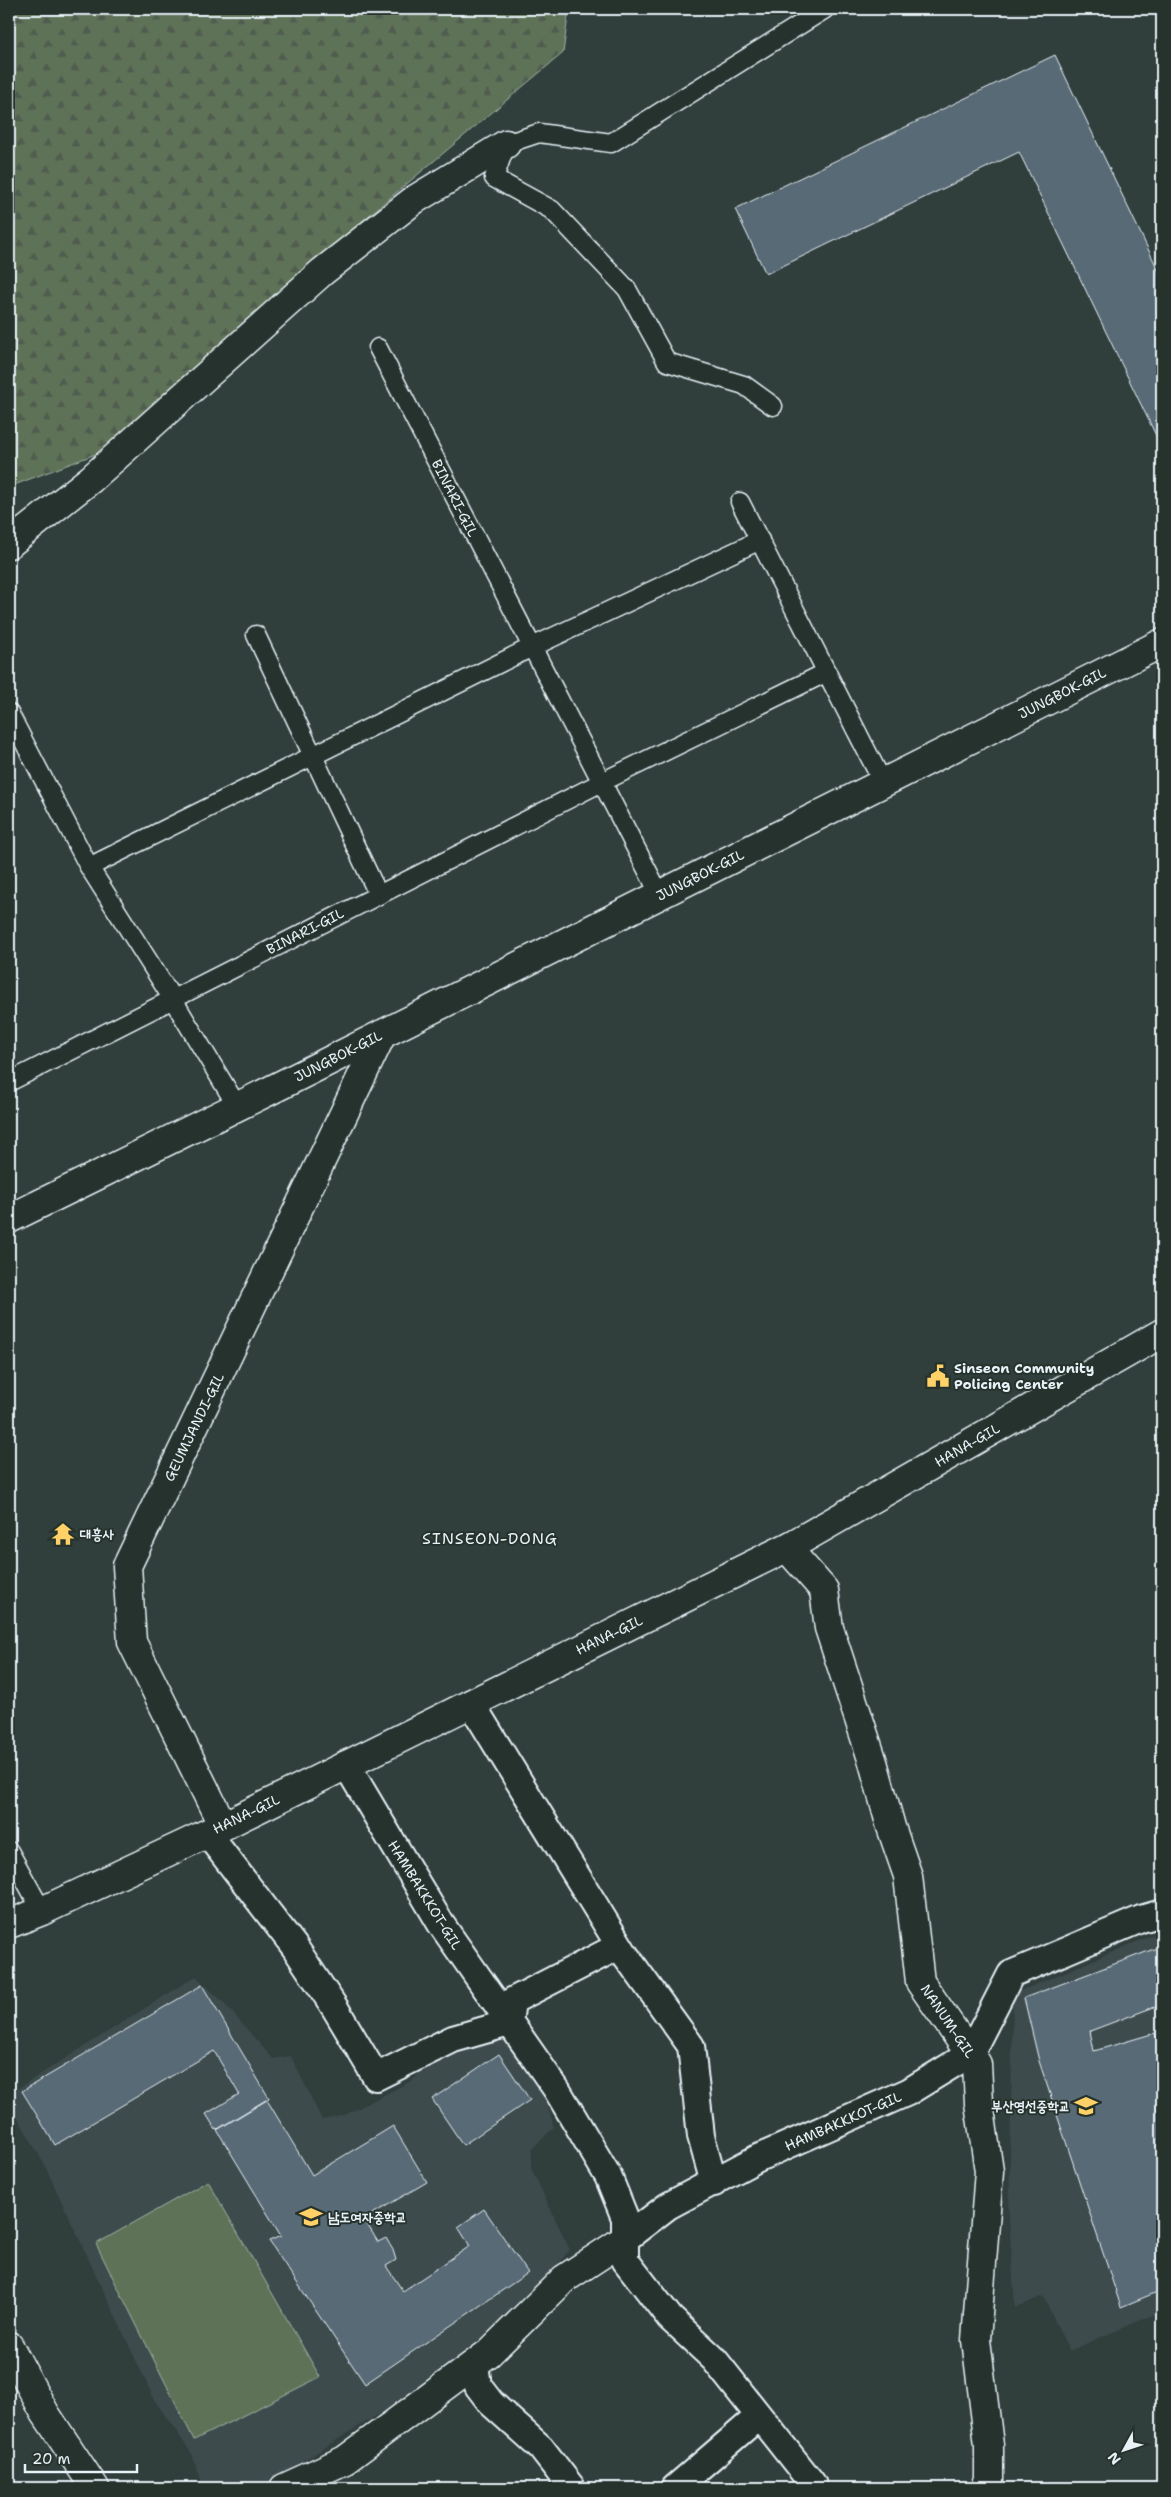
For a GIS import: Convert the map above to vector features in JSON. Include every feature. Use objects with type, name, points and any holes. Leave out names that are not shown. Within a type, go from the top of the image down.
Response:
[{"type":"street","points":[[9,544],[91,479],[322,272],[414,200],[506,144]]},
{"type":"street","name":"JUNGBOK-GIL","points":[[9,1219],[1162,643]]},
{"type":"street","name":"GEUMJANDI-GIL","points":[[215,1829],[132,1642],[128,1566],[382,1034]]},
{"type":"street","name":"HANA-GIL","points":[[9,1924],[42,1911],[215,1829],[792,1545],[1162,1333]]},
{"type":"street","name":"NANUM-GIL","points":[[792,1545],[795,1557],[824,1590],[829,1628],[908,1876],[920,1982],[977,2064],[979,2103],[989,2172],[976,2340],[989,2446],[989,2480],[986,2488]]},
{"type":"street","points":[[471,1703],[619,1946],[691,2046],[701,2136],[714,2183]]},
{"type":"street","name":"HAMBAKKKOT-GIL","points":[[346,1764],[440,1924],[557,2090],[608,2176],[625,2218],[625,2260],[670,2318],[714,2360],[812,2483],[814,2488]]},
{"type":"street","points":[[215,1829],[294,1946],[376,2077],[453,2039],[509,2023],[512,2001],[619,1946]]},
{"type":"street","points":[[970,2054],[1011,1974],[1141,1919],[1162,1913]]},
{"type":"street","name":"HAMBAKKKOT-GIL","points":[[625,2239],[668,2206],[758,2158],[908,2092],[970,2054]]},
{"type":"street","points":[[284,2488],[328,2479],[345,2460],[489,2353],[564,2279],[625,2239]]},
{"type":"street","points":[[9,2346],[46,2413],[95,2488]]},
{"type":"street","points":[[475,2364],[478,2386],[491,2403],[541,2448],[572,2488]]},
{"type":"street","points":[[674,2488],[759,2416]]},
{"type":"lane","points":[[773,406],[744,385],[667,362],[627,289],[552,210],[494,178],[506,144],[539,133],[611,143],[825,9]]},
{"type":"lane","name":"BINARI-GIL","points":[[378,348],[660,895]]},
{"type":"lane","points":[[740,502],[883,783]]},
{"type":"lane","points":[[89,867],[532,647],[760,540]]},
{"type":"lane","points":[[256,635],[378,894]]},
{"type":"lane","name":"BINARI-GIL","points":[[9,1082],[378,894],[827,672]]},
{"type":"lane","points":[[9,713],[89,867],[172,998],[237,1106]]},
{"type":"lane","points":[[9,1851],[42,1911]]},
{"type":"shaded area","name":"부산영선중학교","points":[[1162,1931],[1162,2311],[1069,2351],[1043,2296],[1015,2308],[1009,2218],[1013,1994]]},
{"type":"shaded area","name":"남도여자중학교","points":[[196,1976],[223,2002],[273,2059],[291,2056],[322,2120],[345,2115],[413,2080],[433,2058],[521,2014],[554,2127],[532,2149],[531,2168],[570,2250],[485,2348],[260,2488],[204,2488],[192,2454],[155,2401],[44,2164],[9,2102],[9,2094]]},
{"type":"green space","points":[[9,9],[569,9],[563,53],[348,233],[140,437],[9,487]]},
{"type":"green space","points":[[208,2181],[320,2377],[194,2440],[96,2244]]},
{"type":"building","points":[[1055,55],[1162,278],[1162,448],[1019,152],[766,274],[735,209]]},
{"type":"building","points":[[1162,1946],[1162,2004],[1090,2031],[1094,2051],[1155,2033],[1162,2055],[1162,2290],[1121,2307],[1039,2061],[1024,1998]]},
{"type":"building","points":[[202,1985],[269,2098],[216,2130],[206,2114],[239,2094],[214,2051],[55,2145],[22,2091]]},
{"type":"building","points":[[499,2054],[530,2100],[463,2145],[432,2099]]},
{"type":"building","points":[[267,2100],[312,2175],[393,2126],[427,2182],[364,2219],[378,2242],[386,2238],[393,2250],[396,2260],[386,2266],[403,2291],[470,2246],[458,2227],[484,2209],[528,2273],[365,2384],[269,2241],[281,2236],[217,2130]]},
{"type":"place","name":"Sinseon Community Policing Center","points":[[938,1376]]},
{"type":"place","name":"대흥사","points":[[63,1534]]},
{"type":"place","name":"부산영선중학교","points":[[1086,2106]]},
{"type":"place","name":"남도여자중학교","points":[[311,2217]]},
{"type":"district","name":"SINSEON-DONG","points":[[490,1538]]}]
